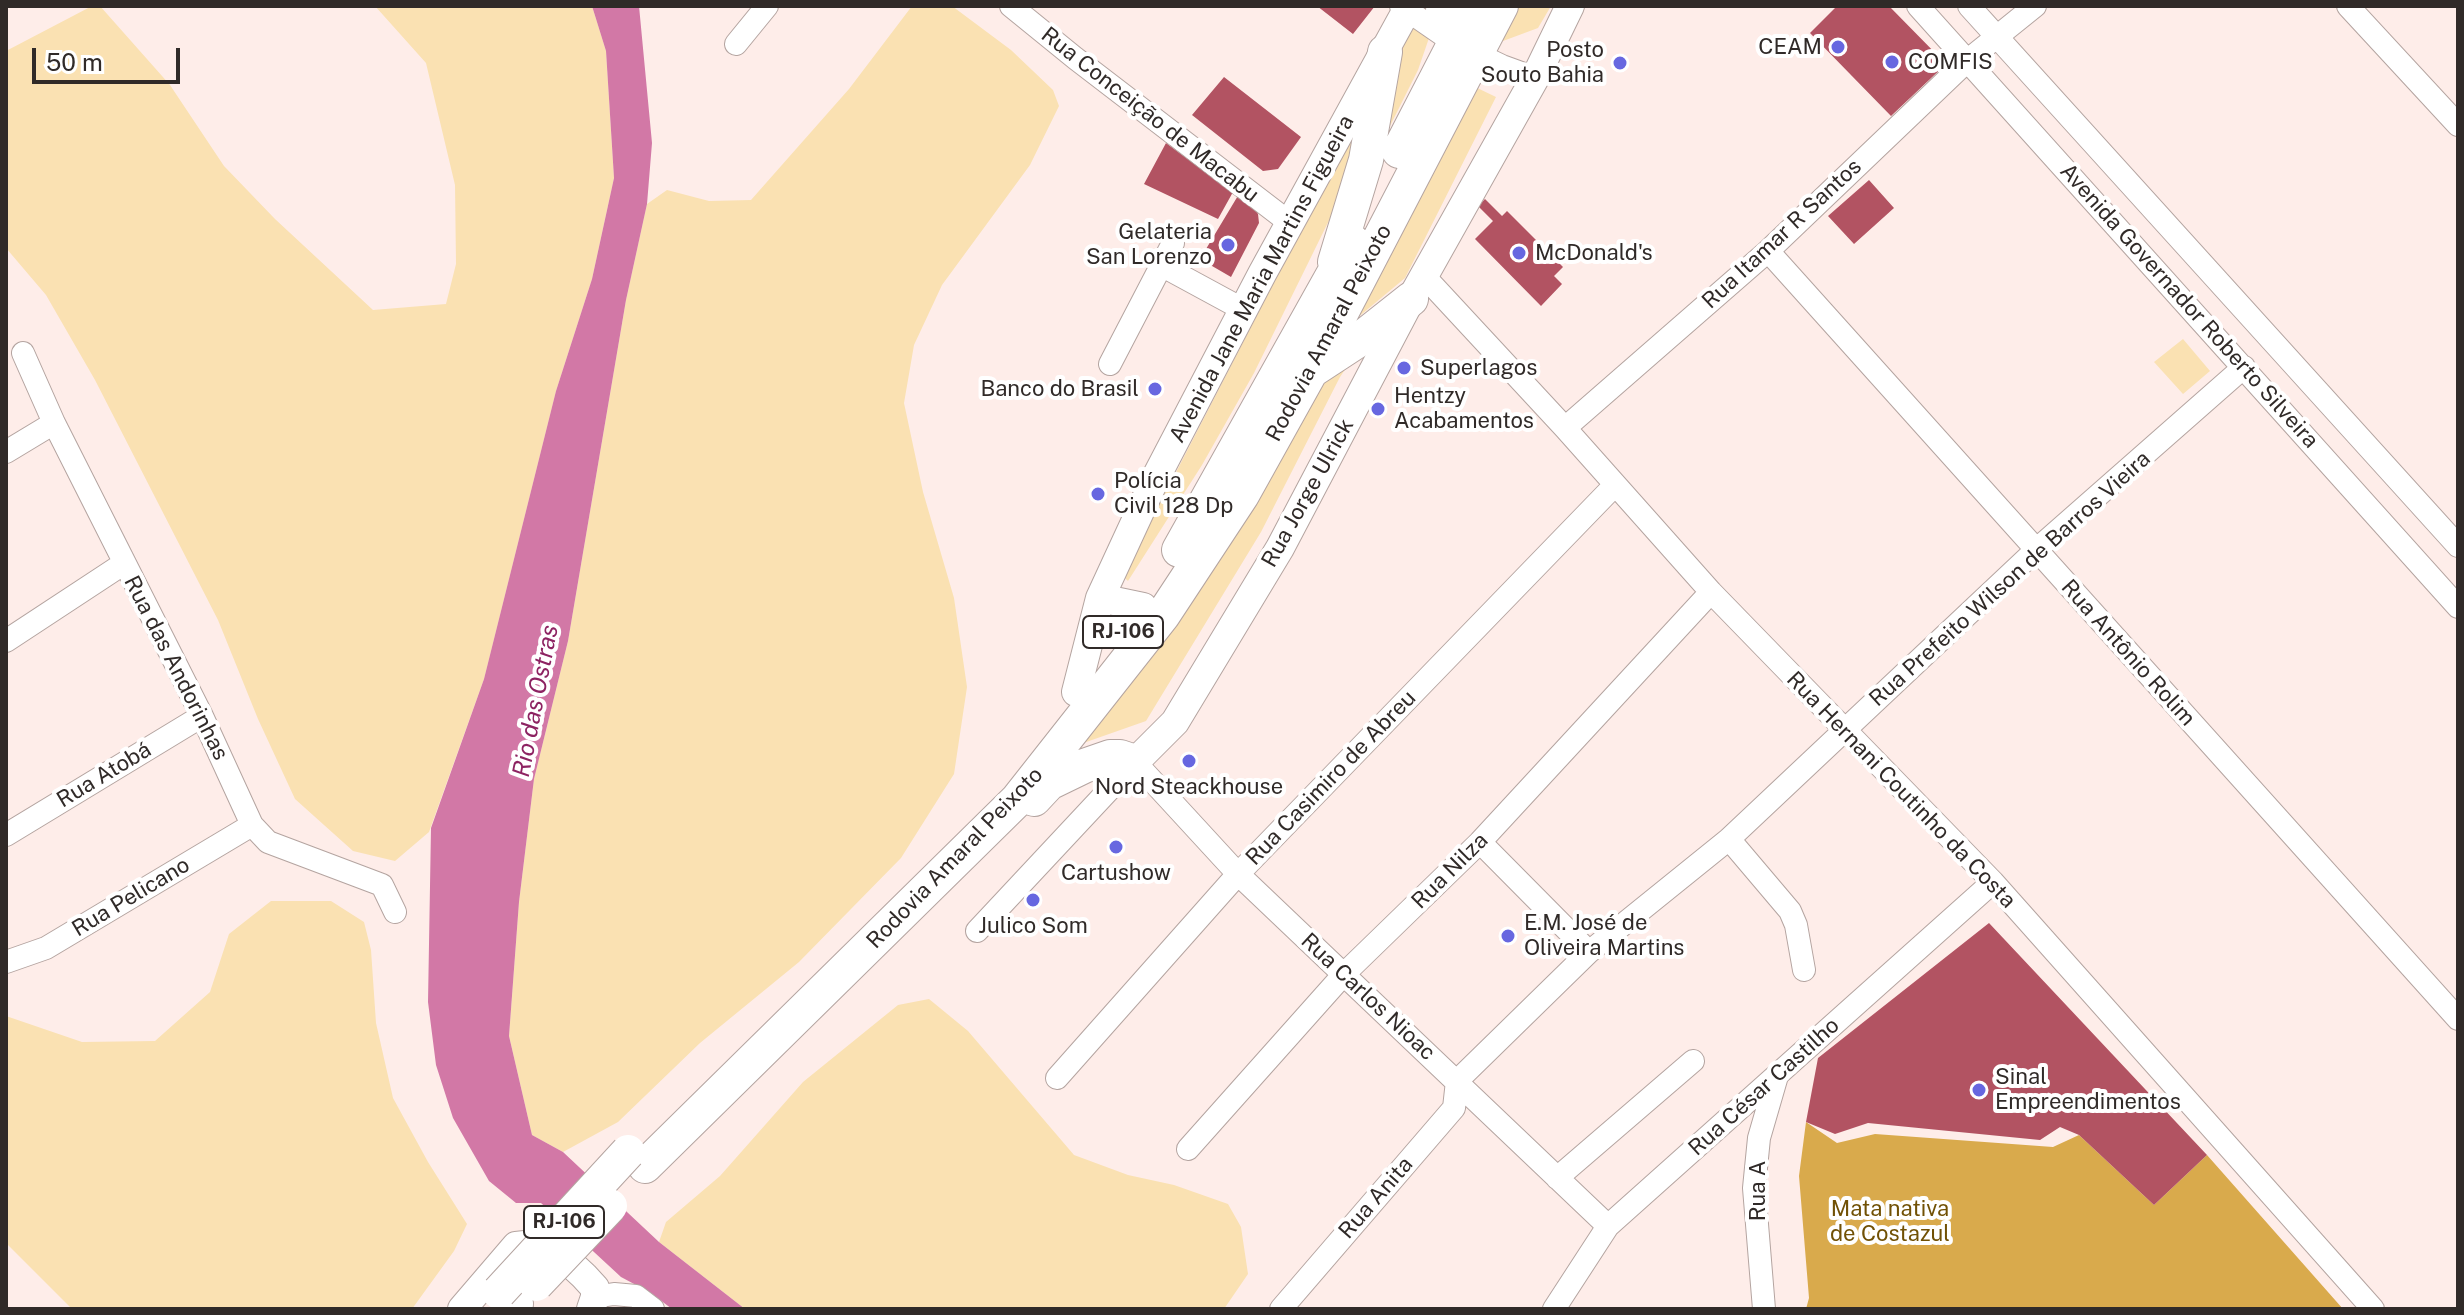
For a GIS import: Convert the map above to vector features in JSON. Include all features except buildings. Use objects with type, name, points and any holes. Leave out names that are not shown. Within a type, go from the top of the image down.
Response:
[{"type":"highway","points":[[1445,6],[1443,10],[1466,50]]},
{"type":"highway","name":"Rodovia Amaral Peixoto","points":[[637,1159],[969,850],[1018,799],[1163,615],[1242,495],[1311,371],[1466,50],[1474,6]]},
{"type":"highway","name":"Rodovia Amaral Peixoto","points":[[503,1303],[637,1159],[1014,771],[1143,607],[1207,503],[1325,289],[1466,50],[1501,6]]},
{"type":"highway","points":[[1325,289],[1358,193],[1385,52]]},
{"type":"highway","points":[[1311,371],[1363,337],[1418,287]]},
{"type":"highway","points":[[969,850],[1002,833],[1049,783],[1110,757],[1135,762]]},
{"type":"main road","name":"Rua Jorge Ulrick","points":[[1135,762],[1175,722],[1280,548],[1418,287],[1535,78],[1570,6]]},
{"type":"main road","name":"Avenida Jane Maria Martins Figueira","points":[[1076,692],[1100,598],[1155,479],[1290,223],[1385,52],[1406,7]]},
{"type":"main road","points":[[1100,598],[1143,607]]},
{"type":"main road","points":[[462,1309],[516,1246],[536,1246],[570,1263],[595,1288],[593,1303]]},
{"type":"street","points":[[736,44],[767,6]]},
{"type":"street","name":"Rua Conceição de Macabu","points":[[1011,6],[1290,223]]},
{"type":"street","name":"Avenida Governador Roberto Silveira","points":[[1918,6],[2458,607]]},
{"type":"street","name":"Avenida Governador Roberto Silveira","points":[[1969,6],[2458,546]]},
{"type":"street","name":"Rua Itamar R Santos","points":[[1565,428],[1768,251],[1968,60],[2035,6]]},
{"type":"street","points":[[2348,6],[2458,125]]},
{"type":"street","points":[[1406,7],[1466,50],[1535,78]]},
{"type":"street","points":[[1110,364],[1173,243]]},
{"type":"street","name":"Rua Antônio Rolim","points":[[1768,251],[2458,1019]]},
{"type":"street","points":[[1161,265],[1244,310]]},
{"type":"street","name":"Rua Hernani Coutinho da Costa","points":[[1418,287],[1565,428],[1711,592],[1993,882],[2373,1309]]},
{"type":"street","name":"Rua das Andorinhas","points":[[23,353],[54,423],[202,716],[252,825],[268,842],[382,885],[395,912]]},
{"type":"street","name":"Rua Prefeito Wilson de Barros Vieira","points":[[1457,1081],[1589,952],[1729,839],[2036,550],[2244,367]]},
{"type":"street","points":[[6,452],[54,423]]},
{"type":"street","name":"Rua Casimiro de Abreu","points":[[1057,1078],[1238,874],[1614,486]]},
{"type":"street","points":[[6,641],[123,564]]},
{"type":"street","name":"Rua Nilza","points":[[1188,1149],[1344,974],[1480,842],[1711,592]]},
{"type":"street","name":"Rua Atobá","points":[[6,835],[202,716]]},
{"type":"street","name":"Rua Carlos Nioac","points":[[1135,762],[1238,874],[1608,1226]]},
{"type":"street","name":"Rua Jorge Ulrick","points":[[977,931],[1135,762]]},
{"type":"street","name":"Rua Pelicano","points":[[6,962],[46,948],[252,825]]},
{"type":"street","points":[[1729,839],[1790,911],[1796,925],[1804,970]]},
{"type":"street","points":[[1480,842],[1589,952]]},
{"type":"street","name":"Rua César Castilho","points":[[1554,1309],[1608,1226],[1993,882]]},
{"type":"street","points":[[1557,1178],[1693,1061]]},
{"type":"street","name":"Rua A","points":[[1764,1309],[1754,1188],[1759,1138],[1777,1075]]},
{"type":"street","name":"Rua Anita","points":[[1281,1309],[1454,1108],[1457,1081]]},
{"type":"street","points":[[593,1303],[614,1294],[636,1296],[653,1309]]},
{"type":"shaded area","points":[[92,6],[100,6],[170,85],[224,166],[275,219],[373,310],[446,304],[456,264],[455,185],[426,63],[375,6],[592,6],[606,51],[614,178],[592,279],[556,391],[484,679],[429,832],[395,861],[353,851],[295,799],[218,620],[95,380],[46,295],[6,248],[6,51]]},
{"type":"shaded area","points":[[912,6],[952,6],[1011,50],[1053,90],[1059,106],[1030,165],[942,285],[914,345],[904,403],[923,492],[954,598],[967,687],[954,774],[901,858],[799,962],[700,1043],[618,1122],[563,1152],[532,1135],[509,1036],[519,902],[534,779],[568,641],[626,300],[647,204],[667,190],[709,201],[751,200],[849,89]]},
{"type":"shaded area","points":[[1507,6],[1551,6],[1538,28],[1503,41],[1491,36]]},
{"type":"shaded area","points":[[1411,27],[1429,38],[1418,70],[1387,132],[1391,67]]},
{"type":"shaded area","points":[[1469,84],[1496,97],[1405,278],[1344,329]]},
{"type":"shaded area","points":[[1361,128],[1343,192],[1254,373],[1202,465],[1128,581],[1118,572],[1171,482],[1337,160]]},
{"type":"shaded area","points":[[2183,339],[2210,371],[2183,394],[2154,362]]},
{"type":"shaded area","points":[[1360,347],[1340,377],[1261,532],[1146,721],[1072,747],[1316,379]]},
{"type":"shaded area","points":[[271,901],[331,901],[364,922],[371,950],[376,1023],[393,1098],[467,1224],[454,1251],[412,1309],[72,1309],[6,1243],[6,1016],[82,1042],[155,1041],[210,992],[229,934]]},
{"type":"shaded area","points":[[929,999],[968,1031],[1074,1155],[1128,1175],[1174,1185],[1228,1204],[1241,1227],[1248,1274],[1224,1309],[745,1309],[659,1242],[666,1222],[720,1176],[803,1082],[898,1005]]},
{"type":"green space","name":"Mata nativa de Costazul","points":[[1806,1122],[1837,1143],[1875,1134],[2053,1147],[2079,1135],[2154,1205],[2207,1155],[2343,1309],[1806,1309],[1809,1298],[1799,1176]]},
{"type":"water","name":"Rio das Ostras","points":[[592,6],[639,6],[652,143],[647,204],[626,300],[568,641],[534,779],[519,902],[509,1036],[532,1135],[563,1152],[659,1242],[745,1309],[672,1309],[621,1277],[541,1203],[516,1203],[489,1181],[453,1118],[436,1065],[428,1002],[431,828],[484,679],[556,391],[592,279],[614,178],[606,51]]},
{"type":"place","name":"CEAM","points":[[1838,47]]},
{"type":"place","name":"COMFIS","points":[[1892,62]]},
{"type":"place","name":"Posto Souto Bahia","points":[[1620,63]]},
{"type":"place","name":"Gelateria San Lorenzo","points":[[1228,245]]},
{"type":"place","name":"McDonald's","points":[[1519,253]]},
{"type":"place","name":"Superlagos","points":[[1404,368]]},
{"type":"place","name":"Banco do Brasil","points":[[1155,389]]},
{"type":"place","name":"Hentzy Acabamentos","points":[[1378,409]]},
{"type":"place","name":"Polícia Civil 128 Dp","points":[[1098,494]]},
{"type":"place","name":"Nord Steackhouse","points":[[1189,761]]},
{"type":"place","name":"Cartushow","points":[[1116,847]]},
{"type":"place","name":"Julico Som","points":[[1033,900]]},
{"type":"place","name":"E.M. José de Oliveira Martins","points":[[1508,936]]},
{"type":"place","name":"Sinal Empreendimentos","points":[[1979,1090]]}]
